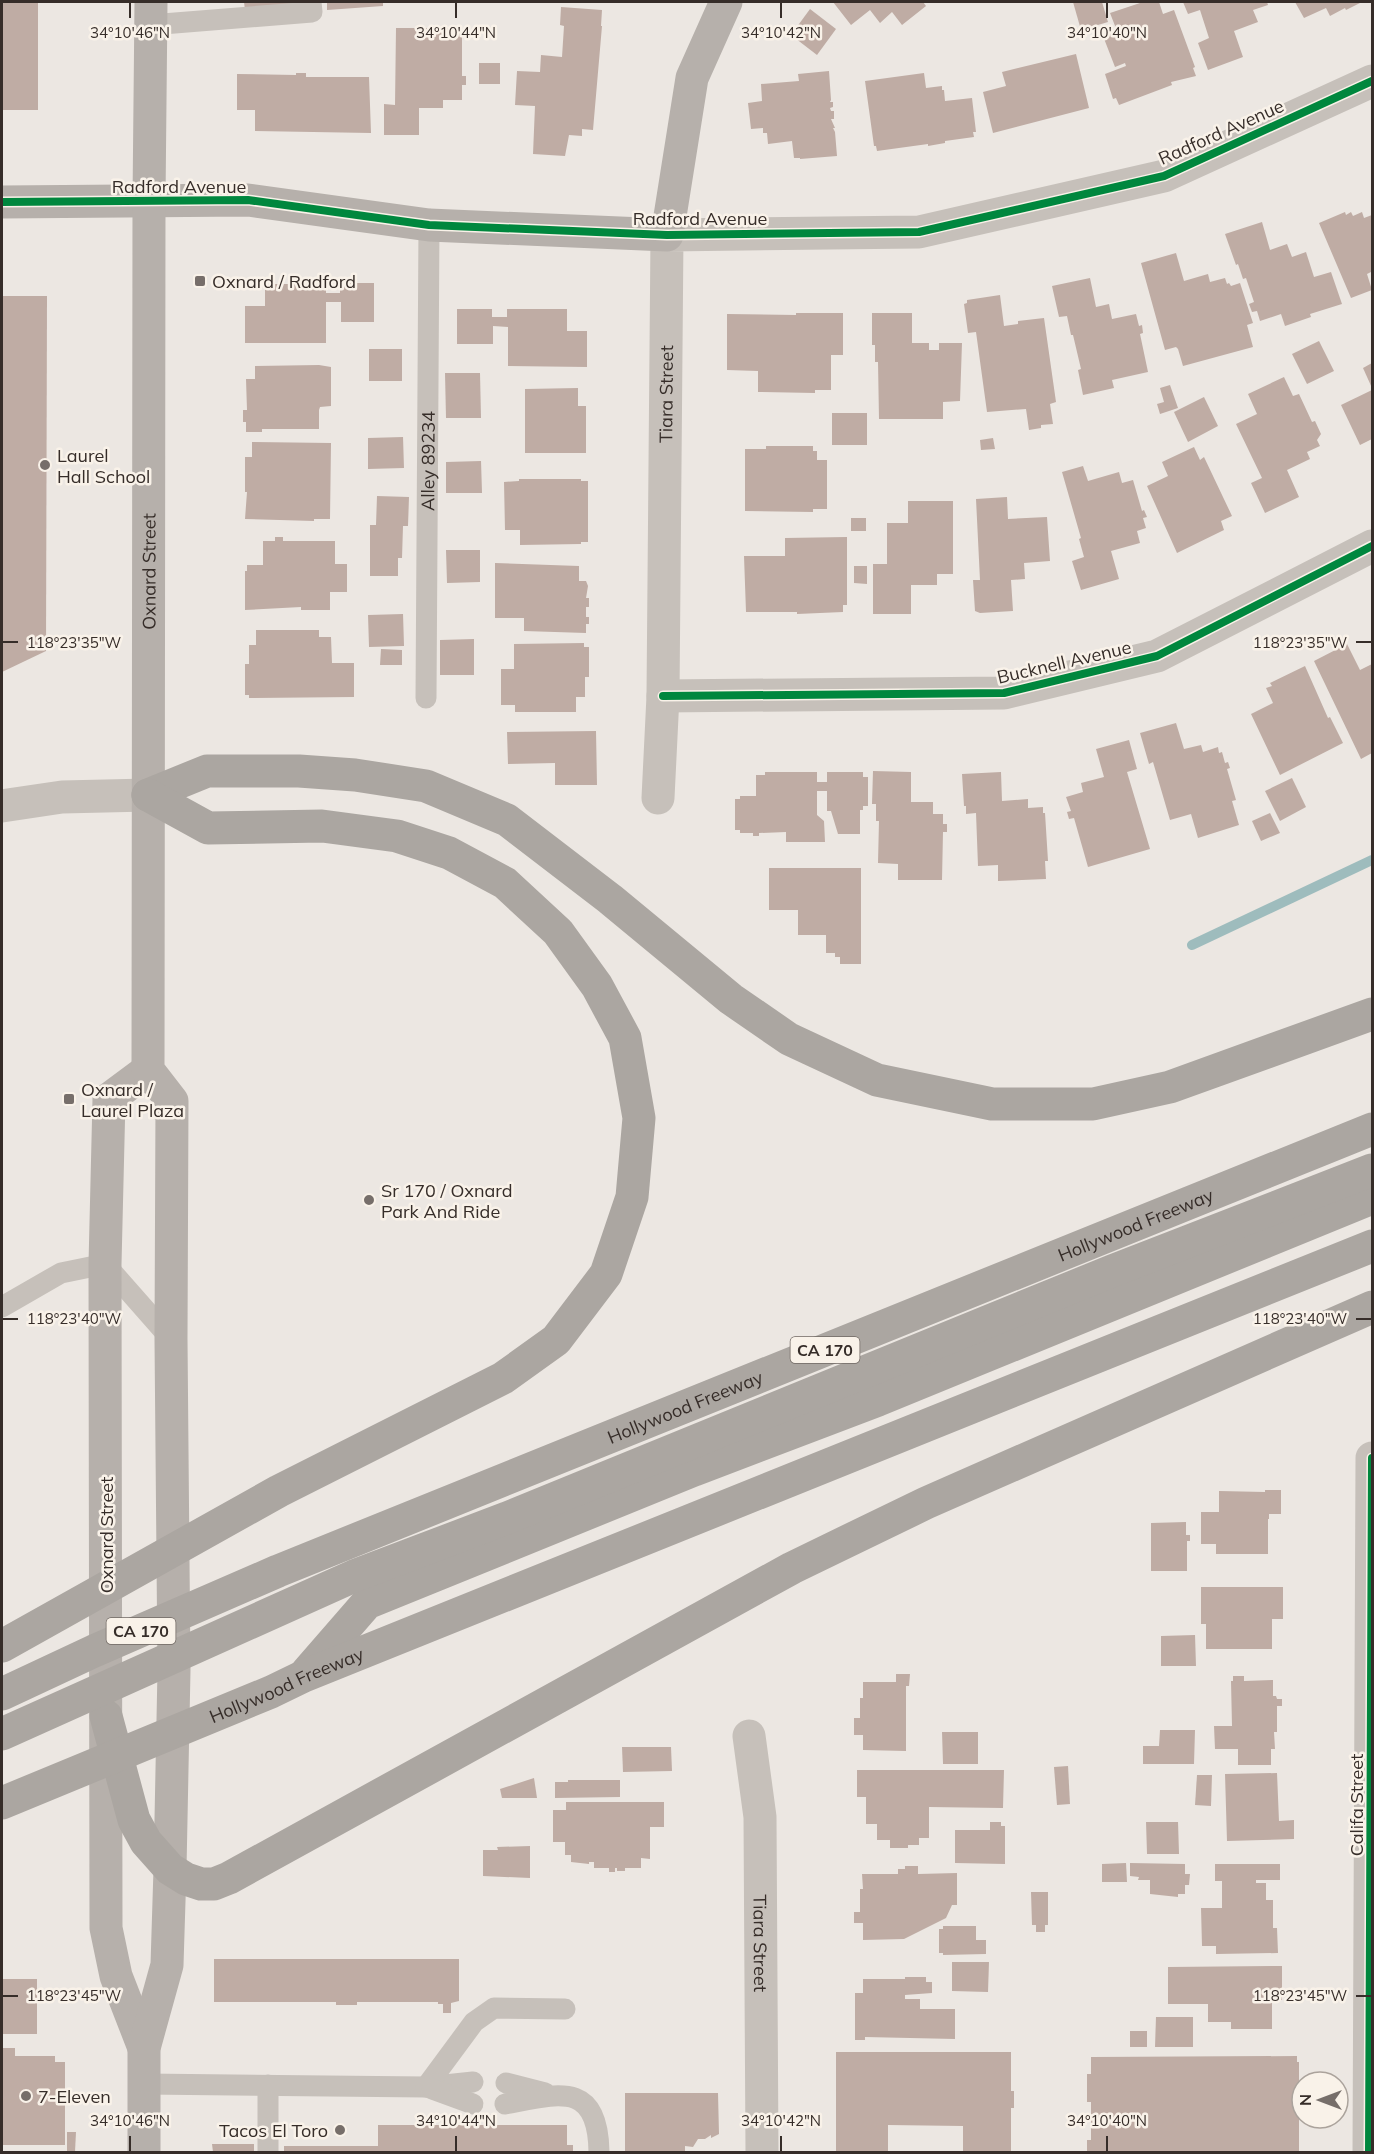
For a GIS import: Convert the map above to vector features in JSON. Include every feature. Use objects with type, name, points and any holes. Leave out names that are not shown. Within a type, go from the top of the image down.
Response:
[{"type":"highway","points":[[148,795],[207,771],[274,770],[333,773],[426,786],[507,820],[610,899],[731,999],[789,1039],[877,1080],[992,1104],[1094,1104],[1170,1088],[1372,1014]]},
{"type":"highway","points":[[2,1645],[279,1491],[503,1378],[556,1340],[606,1274],[632,1197],[639,1118],[625,1038],[597,986],[558,932],[505,883],[449,853],[397,836],[322,826],[208,828],[148,795]]},
{"type":"highway","name":"Hollywood Freeway","points":[[4,1693],[278,1571],[1372,1129]]},
{"type":"highway","points":[[5,1733],[354,1576],[659,1457],[1123,1267],[1372,1170]]},
{"type":"highway","points":[[304,1676],[367,1603],[694,1470],[878,1400],[1372,1198]]},
{"type":"highway","name":"Hollywood Freeway","points":[[7,1800],[271,1692],[304,1676],[1372,1246]]},
{"type":"highway","points":[[106,1716],[134,1820],[146,1842],[170,1869],[186,1879],[201,1884],[214,1884],[229,1878],[792,1568],[926,1503],[1372,1307]]},
{"type":"main road","name":"Tiara Street","points":[[667,235],[692,78],[726,2]]},
{"type":"main road","name":"Oxnard Street","points":[[144,2152],[144,2048],[167,1965],[174,1670],[171,1339],[172,1101],[148,1070],[151,13]]},
{"type":"main road","name":"Radford Avenue","points":[[2,202],[248,200],[429,225],[667,235]]},
{"type":"main road","name":"Oxnard Street","points":[[144,2048],[116,1976],[106,1928],[105,1264],[109,1099],[148,1070]]},
{"type":"street","name":"Radford Avenue","points":[[667,235],[919,232],[1164,176],[1372,81]]},
{"type":"street","name":"Tiara Street","points":[[658,798],[663,696],[667,235]]},
{"type":"street","name":"Bucknell Avenue","points":[[663,696],[1004,693],[1157,656],[1372,546]]},
{"type":"street","points":[[2,806],[62,797],[148,795]]},
{"type":"street","name":"Califa Street","points":[[1369,2152],[1372,1458]]},
{"type":"street","name":"Tiara Street","points":[[749,1736],[760,1817],[762,2152]]},
{"type":"lane","points":[[151,13],[312,12],[311,2]]},
{"type":"lane","name":"Alley 89234","points":[[426,698],[429,225]]},
{"type":"lane","points":[[2,1307],[61,1273],[105,1264],[171,1339]]},
{"type":"lane","points":[[426,2087],[474,2022],[494,2008],[565,2009]]},
{"type":"lane","points":[[145,2084],[426,2087],[473,2082]]},
{"type":"lane","points":[[268,2085],[268,2152]]},
{"type":"lane","points":[[426,2087],[473,2104]]},
{"type":"lane","points":[[505,2093],[572,2095],[591,2110],[599,2131],[599,2152]]},
{"type":"building","points":[[2,2],[38,2],[38,110],[2,110]]},
{"type":"building","points":[[244,2],[295,2],[295,6],[245,10]]},
{"type":"building","points":[[327,2],[383,2],[383,6],[327,10]]},
{"type":"building","points":[[833,2],[923,2],[926,6],[902,25],[892,12],[880,23],[870,10],[851,25]]},
{"type":"building","points":[[1073,2],[1102,2],[1108,22],[1081,30]]},
{"type":"building","points":[[1143,2],[1159,2],[1163,14],[1174,10],[1195,67],[1193,68],[1196,76],[1171,82],[1172,85],[1119,105],[1116,98],[1113,99],[1105,74],[1126,66],[1125,63],[1115,67],[1103,36],[1117,31],[1110,13]]},
{"type":"building","points":[[1183,2],[1267,2],[1268,5],[1253,10],[1258,22],[1234,31],[1243,57],[1208,70],[1198,43],[1209,38],[1200,10],[1188,14]]},
{"type":"building","points":[[1295,2],[1362,2],[1330,16],[1326,8],[1304,18]]},
{"type":"building","points":[[561,7],[602,10],[593,130],[582,129],[582,136],[569,135],[565,156],[533,154],[535,106],[515,105],[517,71],[540,72],[541,55],[562,57],[564,26],[560,25]]},
{"type":"building","points":[[810,9],[836,29],[817,55],[791,35]]},
{"type":"building","points":[[396,28],[462,28],[462,76],[466,76],[466,85],[462,85],[462,100],[443,100],[443,108],[419,108],[419,135],[384,135],[384,104],[395,105]]},
{"type":"building","points":[[1076,54],[1089,108],[993,133],[983,92],[1006,86],[1002,72]]},
{"type":"building","points":[[479,63],[500,63],[500,84],[479,84]]},
{"type":"building","points":[[829,71],[830,102],[833,102],[833,107],[830,108],[834,111],[834,119],[831,119],[835,128],[833,128],[837,156],[794,158],[792,141],[768,144],[767,133],[763,133],[763,128],[751,129],[748,103],[762,101],[761,84],[799,81],[798,74]]},
{"type":"building","points":[[296,73],[306,73],[306,77],[369,77],[371,133],[255,131],[255,110],[237,110],[237,74],[296,75]]},
{"type":"building","points":[[924,73],[926,88],[942,86],[945,101],[972,98],[976,132],[973,132],[974,137],[928,146],[928,144],[877,151],[874,146],[865,81]]},
{"type":"building","points":[[1345,212],[1346,215],[1351,212],[1353,216],[1362,212],[1364,218],[1372,215],[1372,277],[1371,272],[1367,274],[1372,290],[1351,298],[1319,223]]},
{"type":"building","points":[[1262,222],[1270,250],[1287,244],[1292,257],[1306,252],[1314,277],[1331,272],[1342,304],[1310,314],[1311,317],[1285,326],[1281,314],[1260,321],[1257,311],[1252,312],[1249,304],[1254,302],[1246,278],[1243,279],[1238,264],[1236,265],[1225,234]]},
{"type":"building","points":[[1176,253],[1184,281],[1208,274],[1210,282],[1225,278],[1227,284],[1231,286],[1240,283],[1253,323],[1247,325],[1253,347],[1183,366],[1176,347],[1165,350],[1141,263]]},
{"type":"building","points":[[1090,278],[1096,307],[1109,304],[1112,319],[1136,314],[1139,326],[1142,325],[1143,333],[1140,334],[1148,372],[1112,380],[1114,388],[1083,395],[1078,370],[1081,369],[1073,335],[1071,335],[1067,316],[1059,317],[1052,286]]},
{"type":"building","points":[[340,283],[374,283],[374,322],[341,322],[341,302],[326,302],[326,343],[245,343],[245,306],[265,306],[265,284],[326,284],[326,293],[340,293]]},
{"type":"building","points":[[1000,295],[1004,326],[1018,324],[1018,321],[1044,318],[1056,402],[1050,404],[1053,424],[1041,425],[1041,428],[1029,430],[1026,409],[987,412],[976,332],[968,333],[964,304],[967,300]]},
{"type":"building","points":[[2,296],[47,296],[46,651],[2,672]]},
{"type":"building","points":[[457,309],[492,309],[492,317],[507,317],[507,309],[567,309],[567,331],[587,331],[587,367],[508,366],[508,327],[493,326],[493,344],[457,344]]},
{"type":"building","points":[[796,313],[843,313],[843,355],[831,355],[831,390],[815,390],[815,393],[758,392],[758,371],[727,370],[727,314],[796,315]]},
{"type":"building","points":[[872,313],[912,313],[912,343],[929,343],[929,350],[939,350],[939,343],[962,343],[960,401],[943,402],[943,419],[879,419],[878,362],[875,362],[875,345],[872,345]]},
{"type":"building","points":[[1319,341],[1334,371],[1307,384],[1292,354]]},
{"type":"building","points":[[369,349],[402,349],[402,381],[369,381]]},
{"type":"building","points":[[1372,363],[1372,388],[1363,368]]},
{"type":"building","points":[[319,365],[331,367],[331,406],[320,407],[319,429],[262,429],[262,432],[246,432],[243,410],[247,410],[246,379],[255,379],[255,366]]},
{"type":"building","points":[[445,373],[480,373],[481,418],[446,418]]},
{"type":"building","points":[[1284,377],[1293,396],[1299,394],[1312,422],[1315,421],[1321,434],[1317,440],[1320,446],[1307,452],[1310,459],[1287,470],[1299,497],[1265,513],[1251,483],[1262,478],[1236,424],[1257,414],[1248,394]]},
{"type":"building","points":[[1170,385],[1178,408],[1160,414],[1157,404],[1164,402],[1160,388]]},
{"type":"building","points":[[578,388],[578,406],[586,406],[586,453],[525,453],[525,389]]},
{"type":"building","points":[[1372,390],[1372,439],[1360,445],[1341,405]]},
{"type":"building","points":[[1204,397],[1218,426],[1188,442],[1174,412]]},
{"type":"building","points":[[832,413],[867,413],[867,445],[832,445]]},
{"type":"building","points":[[403,437],[404,468],[368,469],[368,438]]},
{"type":"building","points":[[993,438],[995,449],[981,450],[980,440]]},
{"type":"building","points":[[252,442],[331,443],[330,519],[314,519],[314,521],[245,519],[247,492],[245,492],[245,457],[252,457]]},
{"type":"building","points":[[766,446],[813,446],[813,451],[817,451],[817,460],[827,460],[827,509],[813,509],[813,512],[745,511],[745,449],[766,449]]},
{"type":"building","points":[[1194,447],[1200,460],[1204,457],[1232,516],[1221,521],[1224,530],[1177,553],[1147,486],[1168,476],[1162,462]]},
{"type":"building","points":[[481,461],[482,493],[446,493],[446,462]]},
{"type":"building","points":[[1083,466],[1088,481],[1119,472],[1122,483],[1133,480],[1142,511],[1144,510],[1147,517],[1143,518],[1146,528],[1137,531],[1140,543],[1111,551],[1119,579],[1081,590],[1072,561],[1084,557],[1079,539],[1081,538],[1062,472]]},
{"type":"building","points":[[519,479],[588,481],[588,542],[520,545],[520,530],[505,530],[504,482],[519,481]]},
{"type":"building","points":[[377,496],[409,497],[408,526],[403,526],[402,558],[398,558],[398,576],[370,576],[370,525],[376,525]]},
{"type":"building","points":[[1007,497],[1008,519],[1047,517],[1050,561],[1024,563],[1025,579],[1011,580],[1013,611],[980,613],[975,611],[973,580],[980,580],[976,499]]},
{"type":"building","points":[[908,501],[953,501],[953,574],[937,574],[937,585],[911,585],[911,614],[873,614],[873,564],[887,564],[887,523],[908,523]]},
{"type":"building","points":[[851,518],[866,518],[866,531],[851,531]]},
{"type":"building","points":[[275,537],[283,537],[283,541],[335,541],[335,564],[347,564],[347,592],[330,592],[330,610],[301,610],[301,607],[245,610],[247,565],[263,565],[263,541],[275,541]]},
{"type":"building","points":[[847,537],[847,605],[843,605],[843,612],[797,614],[797,612],[746,612],[744,556],[785,556],[785,538]]},
{"type":"building","points":[[446,550],[480,550],[480,582],[447,583]]},
{"type":"building","points":[[495,563],[579,566],[579,581],[586,581],[588,586],[586,598],[589,598],[589,607],[586,607],[586,617],[589,617],[589,624],[586,624],[586,633],[524,631],[524,618],[495,618]]},
{"type":"building","points":[[854,566],[867,566],[867,584],[854,583]]},
{"type":"building","points":[[403,614],[404,646],[369,647],[368,615]]},
{"type":"building","points":[[256,630],[319,630],[319,637],[331,637],[332,663],[354,663],[354,697],[249,698],[249,695],[245,695],[245,664],[249,664],[249,645],[256,645]]},
{"type":"building","points":[[474,639],[474,675],[440,675],[440,640]]},
{"type":"building","points":[[584,643],[584,647],[589,647],[589,677],[585,677],[585,697],[576,697],[576,712],[515,712],[515,705],[501,705],[501,669],[514,669],[514,644]]},
{"type":"building","points":[[1347,644],[1360,670],[1372,664],[1372,753],[1361,759],[1314,661]]},
{"type":"building","points":[[381,649],[402,650],[402,665],[380,665]]},
{"type":"building","points":[[1305,666],[1328,718],[1330,717],[1343,743],[1280,775],[1251,714],[1273,703],[1266,688],[1272,686],[1270,683]]},
{"type":"building","points":[[1176,723],[1184,749],[1201,745],[1203,752],[1218,747],[1219,753],[1222,752],[1225,763],[1228,762],[1230,768],[1227,769],[1236,800],[1232,801],[1239,825],[1198,838],[1191,814],[1170,820],[1153,762],[1149,764],[1140,733]]},
{"type":"building","points":[[596,731],[597,785],[555,785],[555,763],[508,764],[507,732]]},
{"type":"building","points":[[1129,740],[1137,769],[1127,772],[1150,849],[1088,867],[1074,818],[1069,819],[1067,812],[1071,811],[1066,797],[1083,792],[1081,783],[1104,777],[1096,749]]},
{"type":"building","points":[[873,771],[911,772],[911,802],[933,802],[933,814],[943,814],[943,824],[947,824],[947,832],[943,832],[942,880],[898,880],[898,864],[878,863],[879,821],[876,821],[876,804],[872,804]]},
{"type":"building","points":[[765,772],[817,772],[817,782],[827,782],[827,772],[863,772],[863,777],[868,777],[868,806],[863,806],[863,810],[860,810],[860,834],[838,834],[831,811],[827,811],[827,791],[817,791],[817,815],[824,821],[825,842],[786,842],[786,832],[759,833],[759,836],[753,836],[753,833],[740,833],[740,830],[735,830],[735,799],[740,799],[740,796],[756,796],[756,775],[765,775]]},
{"type":"building","points":[[1001,772],[1002,801],[1028,799],[1028,808],[1043,807],[1048,861],[1045,861],[1046,879],[998,881],[998,865],[978,866],[976,813],[966,814],[962,774]]},
{"type":"building","points":[[1292,778],[1306,807],[1280,821],[1265,791]]},
{"type":"building","points":[[1270,813],[1280,833],[1261,841],[1252,821]]},
{"type":"building","points":[[769,868],[861,868],[861,964],[840,964],[840,957],[835,957],[835,953],[826,953],[826,935],[798,935],[798,910],[769,910]]},
{"type":"building","points":[[1265,1490],[1281,1490],[1281,1514],[1269,1514],[1268,1554],[1216,1554],[1216,1544],[1201,1544],[1201,1512],[1219,1512],[1219,1491],[1265,1492]]},
{"type":"building","points":[[1186,1522],[1186,1535],[1190,1535],[1190,1541],[1187,1541],[1187,1571],[1151,1571],[1151,1523]]},
{"type":"building","points":[[1201,1587],[1283,1587],[1283,1619],[1272,1619],[1272,1649],[1206,1649],[1206,1624],[1201,1624]]},
{"type":"building","points":[[1195,1635],[1196,1666],[1161,1666],[1161,1636]]},
{"type":"building","points":[[896,1674],[910,1674],[909,1686],[906,1686],[906,1751],[863,1750],[863,1735],[854,1735],[854,1718],[860,1718],[863,1682],[896,1682]]},
{"type":"building","points":[[1233,1676],[1244,1676],[1244,1681],[1273,1680],[1273,1696],[1282,1699],[1282,1706],[1277,1706],[1277,1732],[1274,1732],[1275,1749],[1271,1749],[1271,1765],[1238,1765],[1238,1749],[1215,1749],[1214,1726],[1232,1726],[1231,1681],[1233,1681]]},
{"type":"building","points":[[1160,1730],[1195,1730],[1194,1764],[1143,1764],[1143,1746],[1159,1746]]},
{"type":"building","points":[[942,1732],[978,1732],[978,1764],[943,1764]]},
{"type":"building","points":[[622,1747],[671,1747],[672,1771],[623,1772]]},
{"type":"building","points":[[1068,1766],[1070,1804],[1057,1805],[1054,1767]]},
{"type":"building","points":[[857,1770],[1004,1770],[1003,1808],[929,1807],[929,1838],[919,1838],[919,1845],[908,1845],[908,1848],[890,1848],[890,1840],[877,1840],[877,1824],[866,1824],[866,1797],[857,1797]]},
{"type":"building","points":[[1277,1773],[1279,1821],[1294,1820],[1294,1839],[1227,1841],[1225,1774]]},
{"type":"building","points":[[1197,1775],[1212,1775],[1211,1806],[1195,1805]]},
{"type":"building","points":[[534,1778],[537,1798],[502,1798],[500,1789]]},
{"type":"building","points":[[568,1780],[620,1780],[620,1797],[555,1798],[555,1782],[568,1782]]},
{"type":"building","points":[[566,1802],[664,1802],[664,1827],[650,1827],[650,1859],[641,1858],[641,1868],[625,1868],[625,1871],[617,1871],[615,1868],[615,1872],[609,1872],[609,1868],[594,1868],[594,1862],[589,1862],[589,1864],[571,1862],[571,1855],[565,1855],[565,1842],[553,1842],[553,1810],[566,1810]]},
{"type":"building","points":[[990,1822],[1001,1822],[1001,1826],[1005,1826],[1005,1864],[955,1863],[955,1830],[990,1830]]},
{"type":"building","points":[[1146,1822],[1178,1822],[1179,1854],[1147,1854]]},
{"type":"building","points":[[530,1846],[530,1878],[483,1876],[483,1850],[498,1850],[497,1847]]},
{"type":"building","points":[[1126,1863],[1127,1882],[1102,1882],[1102,1864]]},
{"type":"building","points":[[1130,1863],[1185,1864],[1185,1874],[1190,1874],[1189,1885],[1185,1885],[1185,1894],[1178,1894],[1178,1897],[1150,1894],[1150,1880],[1138,1880],[1139,1877],[1130,1876]]},
{"type":"building","points":[[1215,1864],[1280,1864],[1280,1880],[1256,1880],[1256,1883],[1266,1883],[1266,1900],[1273,1900],[1273,1928],[1277,1928],[1278,1953],[1216,1954],[1216,1946],[1202,1946],[1201,1908],[1222,1908],[1222,1881],[1215,1881]]},
{"type":"building","points":[[905,1866],[918,1866],[918,1874],[957,1873],[957,1905],[952,1905],[946,1918],[904,1939],[863,1940],[863,1923],[854,1923],[854,1912],[860,1912],[862,1874],[898,1874],[898,1869],[905,1869]]},
{"type":"building","points":[[1031,1892],[1048,1892],[1048,1925],[1045,1925],[1045,1932],[1036,1932],[1036,1925],[1032,1925]]},
{"type":"building","points":[[943,1926],[976,1926],[976,1940],[986,1940],[986,1954],[943,1955],[939,1953],[939,1929],[943,1929]]},
{"type":"building","points":[[214,1959],[459,1959],[459,2001],[451,2003],[451,2013],[443,2013],[443,2004],[438,2004],[438,2002],[357,2002],[357,2005],[336,2005],[336,2002],[214,2002]]},
{"type":"building","points":[[952,1962],[989,1962],[988,1992],[952,1991]]},
{"type":"building","points":[[1282,1966],[1282,2000],[1272,2000],[1272,2029],[1231,2029],[1231,2022],[1208,2022],[1208,2004],[1168,2004],[1168,1967]]},
{"type":"building","points":[[905,1977],[926,1977],[926,1982],[932,1982],[932,1993],[905,1995],[905,1999],[920,1999],[920,2009],[955,2009],[955,2039],[865,2037],[865,2040],[855,2040],[855,1993],[863,1993],[863,1979],[905,1979]]},
{"type":"building","points":[[2,1979],[37,1979],[37,2034],[2,2034]]},
{"type":"building","points":[[1156,2017],[1193,2017],[1193,2047],[1155,2047]]},
{"type":"building","points":[[1130,2031],[1147,2031],[1147,2047],[1130,2047]]},
{"type":"building","points":[[2,2048],[15,2048],[15,2056],[55,2056],[55,2062],[65,2062],[65,2145],[2,2145]]},
{"type":"building","points":[[836,2052],[1011,2052],[1011,2091],[1014,2091],[1014,2108],[1011,2108],[1011,2152],[963,2152],[963,2126],[888,2125],[888,2152],[836,2152]]},
{"type":"building","points":[[1297,2056],[1299,2070],[1290,2070],[1290,2130],[1299,2130],[1299,2152],[1087,2152],[1087,2140],[1091,2140],[1091,2102],[1087,2102],[1087,2074],[1091,2074],[1091,2057]]},
{"type":"building","points":[[625,2093],[718,2093],[719,2134],[711,2138],[711,2135],[705,2139],[698,2139],[693,2147],[685,2146],[685,2152],[625,2152]]},
{"type":"building","points":[[378,2125],[567,2125],[567,2145],[573,2145],[573,2152],[284,2152],[284,2146],[378,2146]]},
{"type":"building","points":[[67,2132],[76,2132],[75,2152],[67,2152]]},
{"type":"building","points":[[212,2144],[254,2144],[254,2152],[213,2152]]},
{"type":"waterway","points":[[1192,945],[1372,860]]},
{"type":"cycle path","points":[[2,202],[248,200],[429,225],[667,235],[919,232],[1164,176],[1372,81]]},
{"type":"cycle path","points":[[663,696],[1004,693],[1157,656],[1372,546]]},
{"type":"cycle path","points":[[1369,2152],[1372,1458]]},
{"type":"place","name":"Oxnard / Radford","points":[[200,281]]},
{"type":"place","name":"Laurel Hall School","points":[[45,465]]},
{"type":"place","name":"Oxnard / Laurel Plaza","points":[[69,1099]]},
{"type":"place","name":"Sr 170 / Oxnard Park And Ride","points":[[369,1200]]},
{"type":"place","name":"7-Eleven","points":[[26,2096]]},
{"type":"place","name":"Tacos El Toro","points":[[340,2130]]}]
